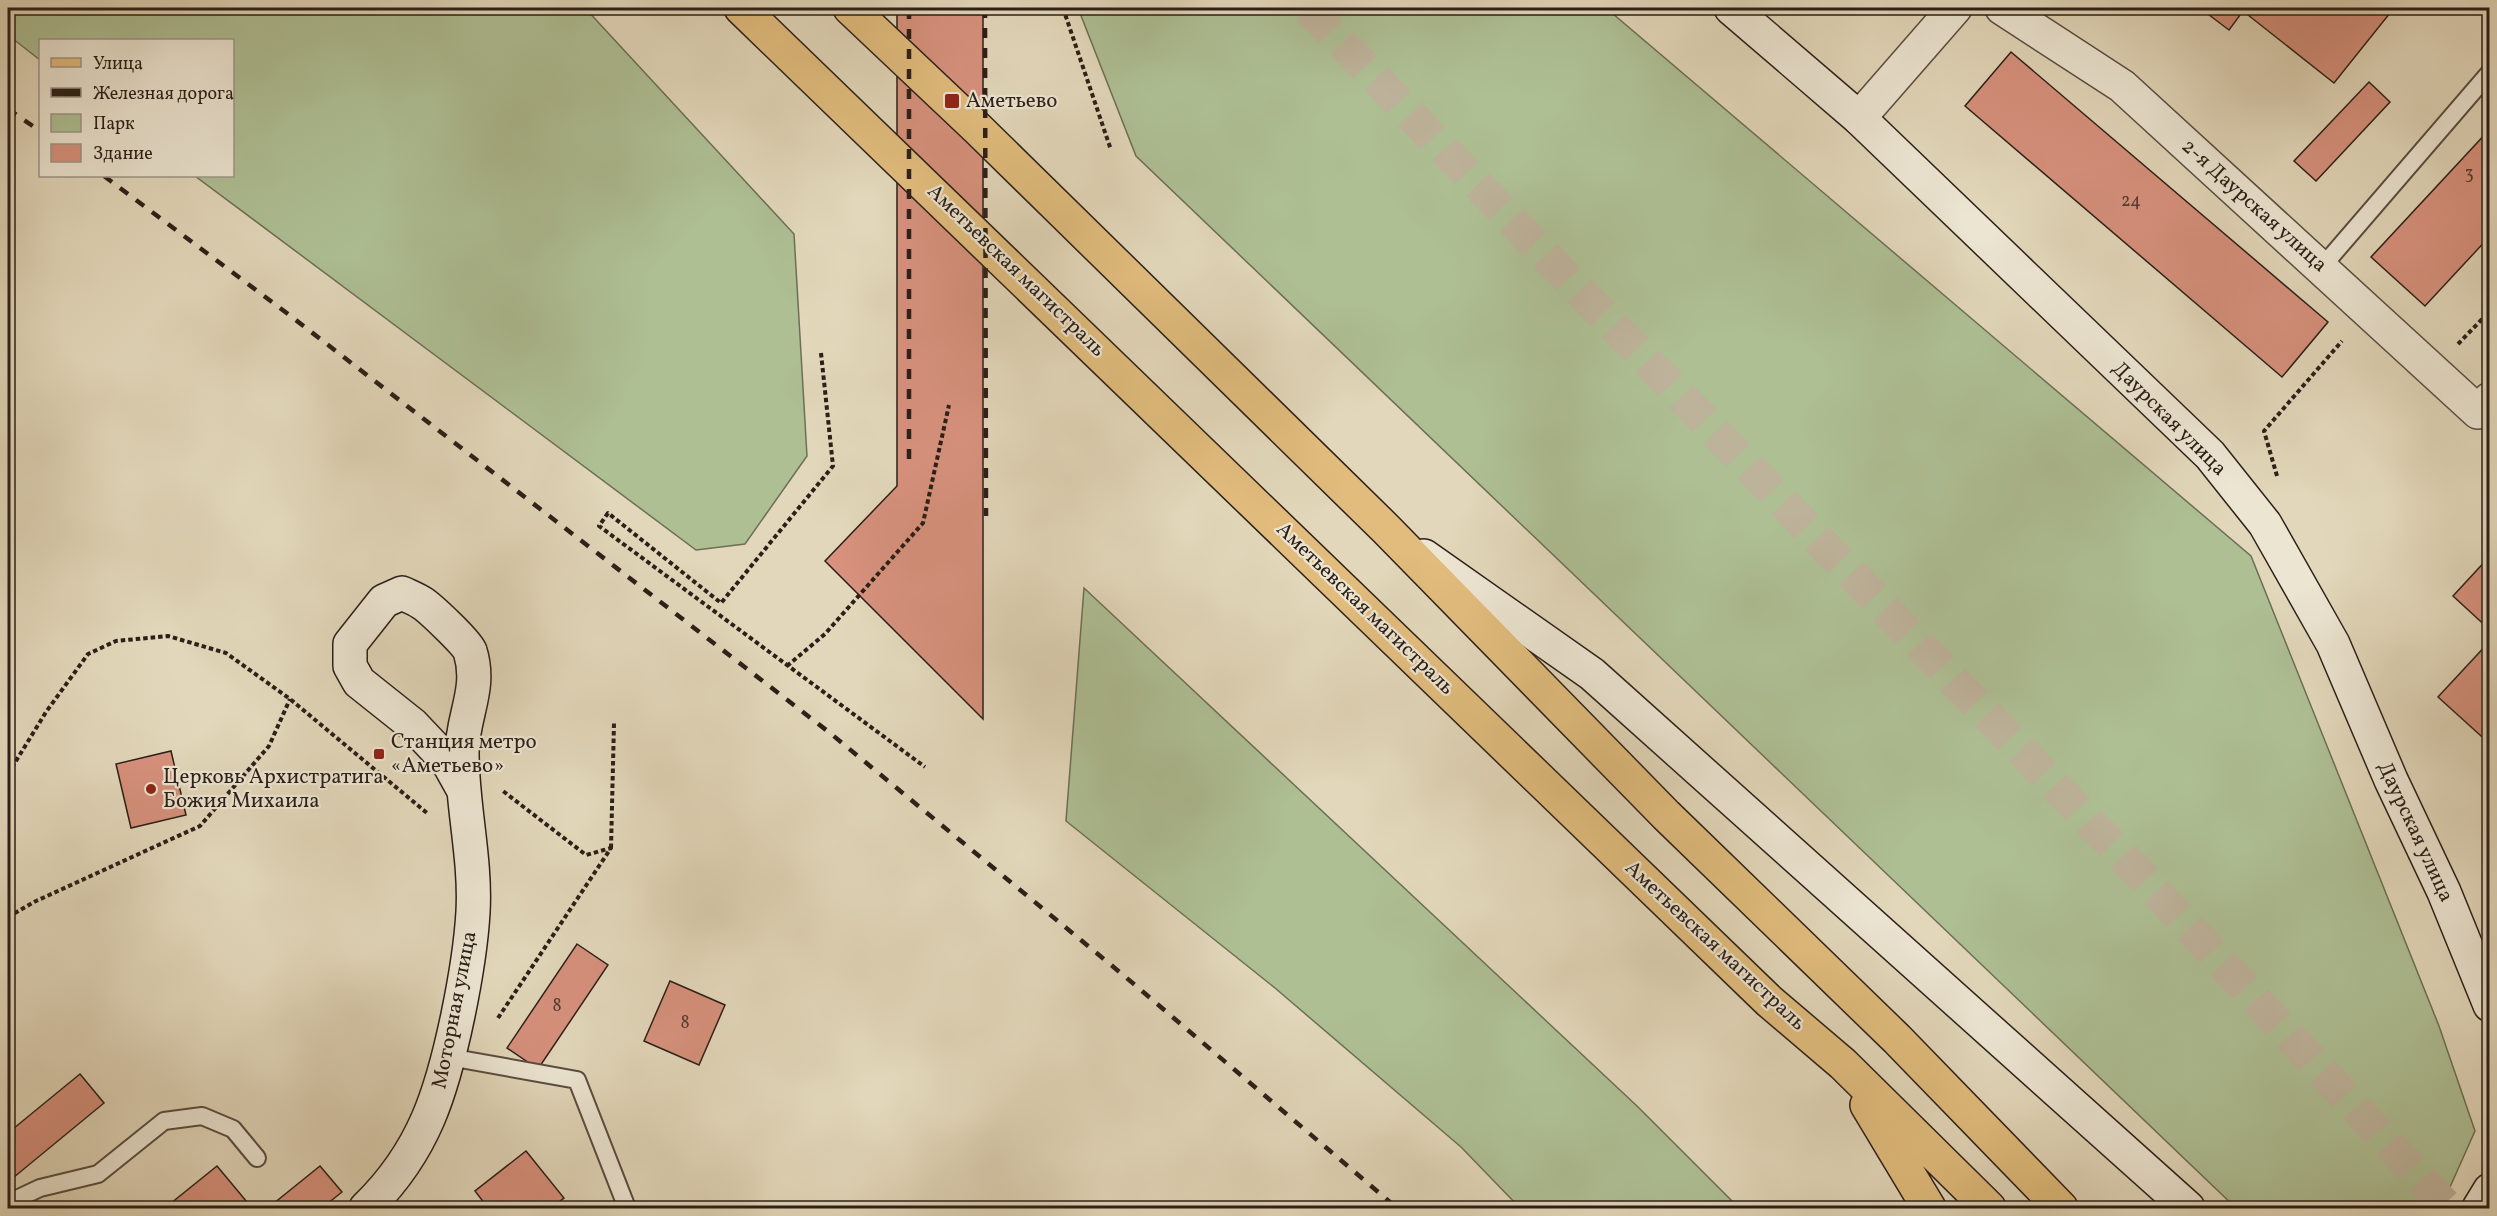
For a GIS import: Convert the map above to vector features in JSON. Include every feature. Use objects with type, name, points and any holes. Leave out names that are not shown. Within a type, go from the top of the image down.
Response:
[{"type":"main road","name":"Аметьевская магистраль","points":[[741,8],[1761,992],[1844,1064],[1989,1209]]},
{"type":"main road","points":[[850,8],[978,129],[1386,529],[1666,815],[1897,1039],[2061,1209]]},
{"type":"main road","points":[[1844,1064],[1929,1209]]},
{"type":"street","name":"Даурская улица","points":[[1731,8],[1859,118],[2210,455],[2265,524],[2333,644],[2391,780],[2444,892],[2490,1005]]},
{"type":"street","points":[[1859,118],[1955,8]]},
{"type":"street","name":"2-я Даурская улица","points":[[2002,8],[2122,86],[2486,412]]},
{"type":"street","points":[[1386,529],[1592,674],[2188,1209]]},
{"type":"street","name":"Моторная улица","points":[[366,1209],[384,1191],[413,1150],[459,1059],[473,911],[462,751],[476,680],[470,648],[422,603],[402,593],[384,601],[350,644],[350,666],[359,682],[413,725],[448,762],[463,789]]},
{"type":"street","points":[[2479,1209],[2490,1190]]},
{"type":"lane","points":[[2322,267],[2490,72]]},
{"type":"lane","points":[[459,1059],[577,1080],[627,1209]]},
{"type":"lane","points":[[8,1203],[40,1188],[98,1174],[164,1121],[202,1116],[233,1129],[257,1158]]},
{"type":"path","points":[[1063,8],[1111,150]]},
{"type":"path","points":[[2450,337],[2459,345],[2490,311]]},
{"type":"path","points":[[2279,483],[2264,430],[2342,341]]},
{"type":"path","points":[[821,353],[833,466],[721,603],[608,513],[599,526],[925,767]]},
{"type":"path","points":[[787,666],[825,634],[923,523],[950,405]]},
{"type":"path","points":[[8,774],[46,712],[88,654],[116,641],[168,636],[226,653],[290,699],[430,816],[463,789],[502,791],[586,855],[610,848]]},
{"type":"path","points":[[8,917],[36,901],[200,826],[269,746],[290,699]]},
{"type":"path","points":[[459,1059],[610,848],[614,723]]},
{"type":"green space","points":[[8,8],[585,8],[794,234],[807,456],[745,544],[696,550],[196,177],[234,177],[234,39],[39,39],[39,59],[8,35]]},
{"type":"green space","points":[[1078,8],[1606,8],[2251,556],[2439,1026],[2475,1131],[2446,1196],[2425,1208],[2236,1208],[1136,156]]},
{"type":"green space","points":[[1084,588],[1637,1106],[1739,1208],[1520,1208],[1461,1147],[1275,988],[1066,821]]},
{"type":"building","points":[[897,8],[983,8],[983,719],[825,561],[897,486]]},
{"type":"building","points":[[2200,8],[2394,8],[2334,83],[2243,11],[2229,30]]},
{"type":"building","points":[[2011,52],[2328,322],[2282,377],[1965,106]]},
{"type":"building","points":[[2369,82],[2390,102],[2316,181],[2294,161]]},
{"type":"building","points":[[2490,129],[2490,236],[2425,306],[2371,257]]},
{"type":"building","points":[[2490,556],[2490,630],[2453,596]]},
{"type":"building","points":[[2490,641],[2490,744],[2438,697]]},
{"type":"building","name":"Церковь Архистратига Божия Михаила","points":[[171,751],[186,815],[131,828],[116,764]]},
{"type":"building","points":[[577,944],[608,965],[538,1069],[507,1048]]},
{"type":"building","points":[[670,981],[725,1005],[699,1065],[644,1041]]},
{"type":"building","points":[[80,1074],[104,1103],[8,1182],[8,1133]]},
{"type":"building","points":[[526,1151],[564,1198],[551,1208],[488,1208],[475,1191]]},
{"type":"building","points":[[217,1166],[252,1208],[165,1208]]},
{"type":"building","points":[[320,1166],[342,1192],[322,1208],[268,1208]]},
{"type":"tunnel","points":[[1308,8],[2134,868],[2448,1208]]},
{"type":"railway","points":[[909,8],[909,459]]},
{"type":"railway","points":[[985,8],[986,516]]},
{"type":"railway","points":[[8,109],[39,130]]},
{"type":"railway","points":[[105,177],[288,314],[830,733],[1122,974],[1397,1208]]},
{"type":"place","name":"Аметьево","points":[[952,101]]},
{"type":"place","name":"Станция метро «Аметьево»","points":[[379,754]]},
{"type":"place","name":"Церковь Архистратига Божия Михаила","points":[[151,789]]}]
